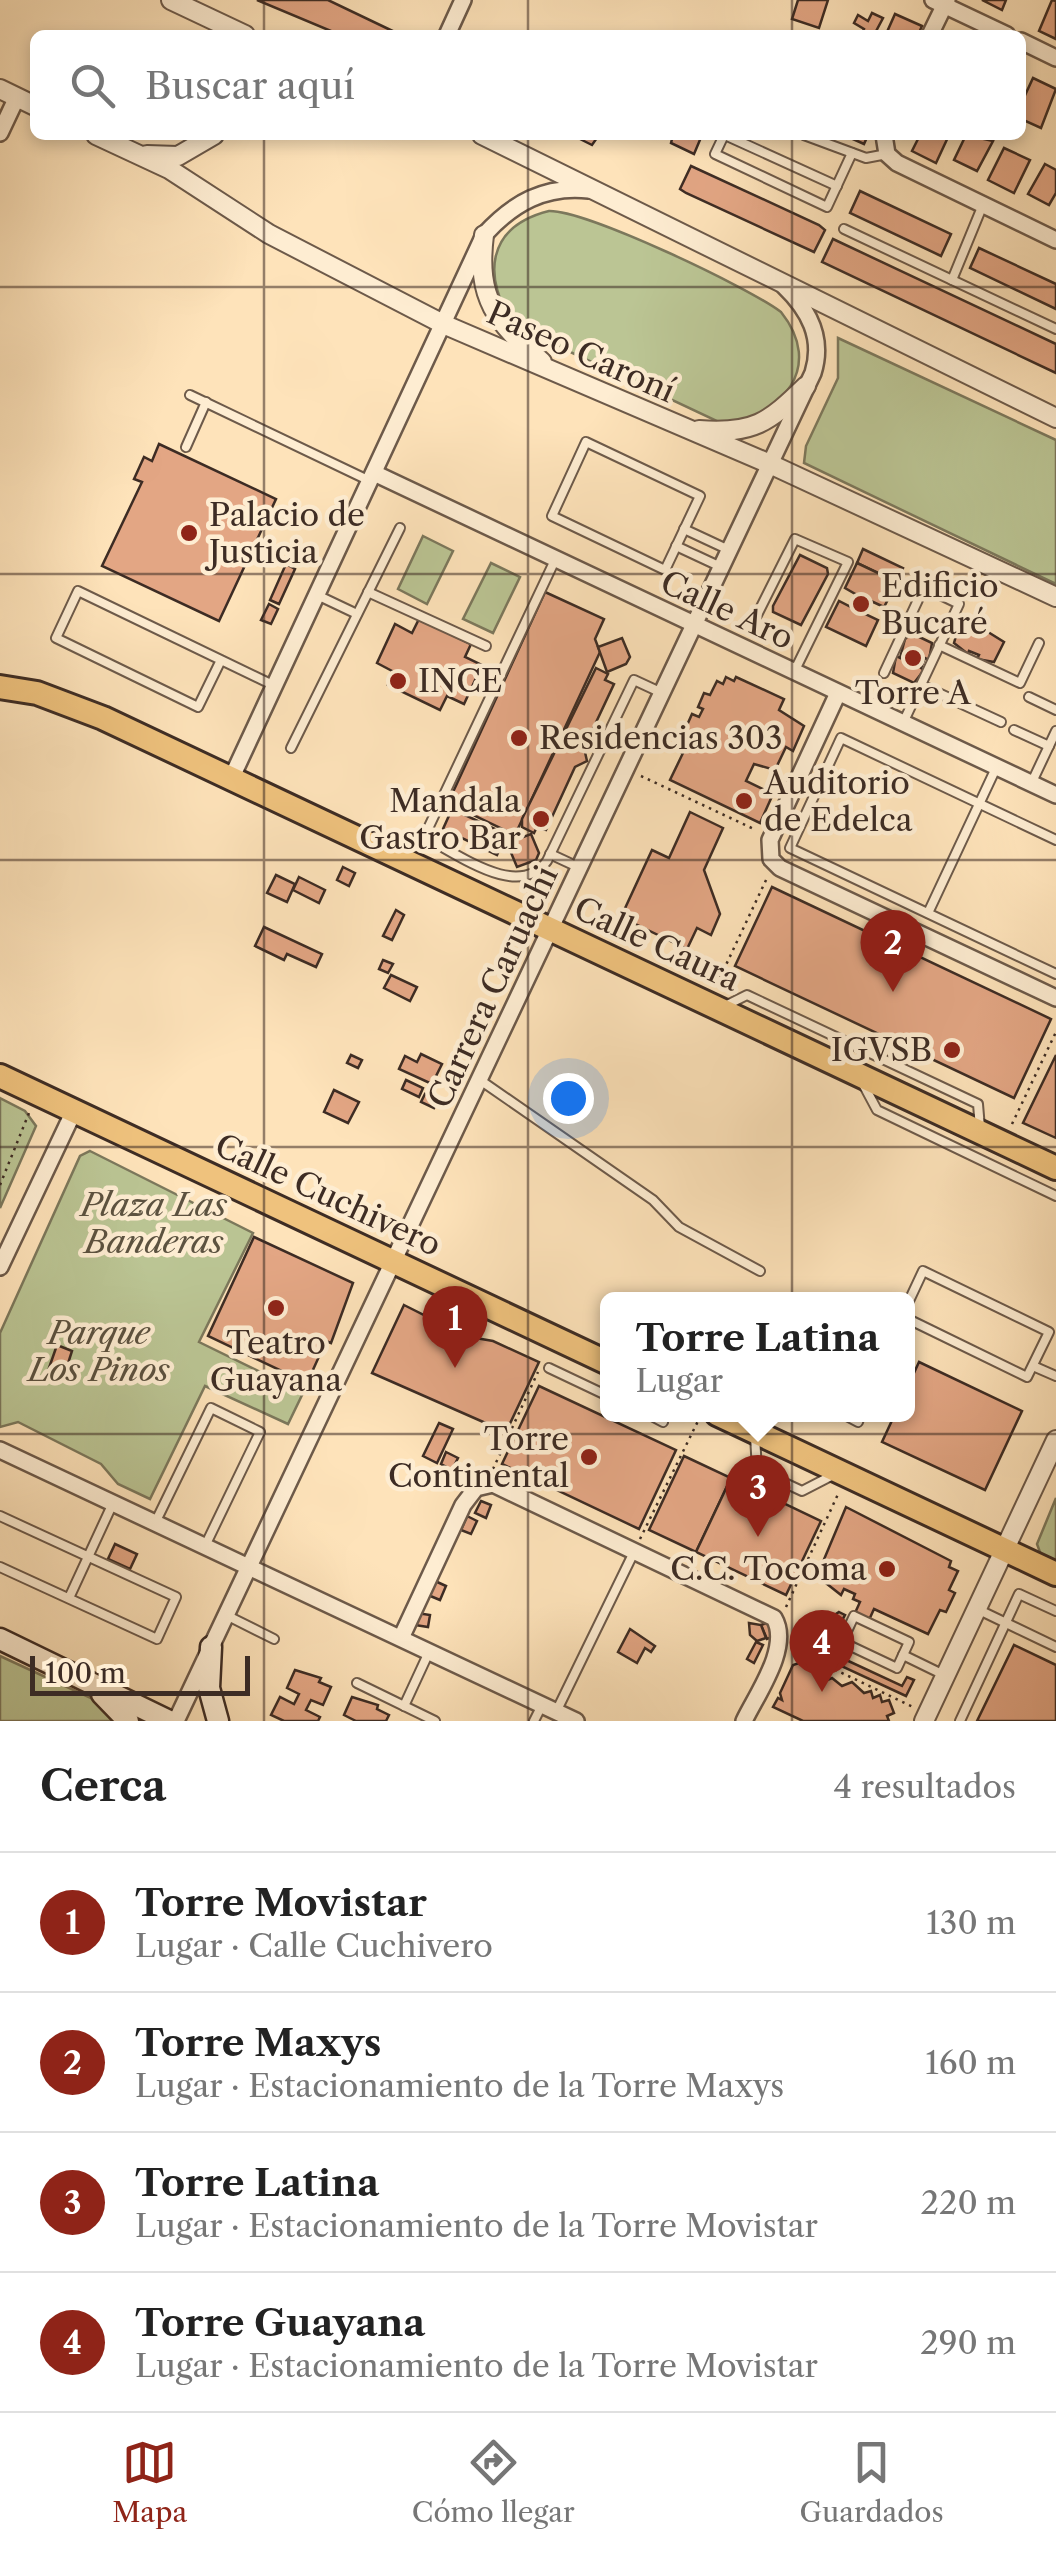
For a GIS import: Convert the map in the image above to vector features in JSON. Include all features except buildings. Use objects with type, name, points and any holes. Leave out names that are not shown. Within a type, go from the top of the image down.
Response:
[{"type":"main road","name":"Calle Caura","points":[[0,688],[37,693],[78,707],[1056,1168]]},
{"type":"main road","name":"Calle Cuchivero","points":[[0,1076],[600,1359]]},
{"type":"main road","points":[[734,1422],[1056,1574]]},
{"type":"main road","points":[[0,1639],[172,1721]]},
{"type":"main road","points":[[211,1647],[209,1688],[218,1721]]},
{"type":"main road","points":[[83,1677],[128,1721]]},
{"type":"street","points":[[170,0],[234,30]]},
{"type":"street","points":[[448,30],[458,2]]},
{"type":"street","points":[[932,30],[942,2],[998,30]]},
{"type":"street","points":[[203,15],[218,30]]},
{"type":"street","points":[[1026,44],[1056,58]]},
{"type":"street","points":[[0,133],[8,93]]},
{"type":"street","name":"Paseo Caroní","points":[[107,140],[202,188],[269,234],[443,324],[770,464],[1056,597]]},
{"type":"street","points":[[132,152],[178,156],[205,140]]},
{"type":"street","points":[[492,140],[1056,418]]},
{"type":"street","points":[[885,140],[888,154],[896,163],[1056,240]]},
{"type":"street","points":[[231,779],[484,235],[513,208],[548,191],[598,191]]},
{"type":"street","points":[[484,235],[480,264],[487,300],[512,336],[554,373]]},
{"type":"street","name":"Carrera Caruachi","points":[[172,1721],[226,1616],[818,358],[818,342],[804,309],[778,280]]},
{"type":"street","points":[[679,428],[747,430],[764,424],[806,386]]},
{"type":"street","name":"Calle Aro","points":[[372,477],[555,559],[1056,796]]},
{"type":"street","points":[[838,693],[771,837],[768,852],[776,865],[1056,998]]},
{"type":"street","points":[[0,1267],[74,1111]]},
{"type":"street","points":[[926,1718],[1056,1440]]},
{"type":"street","points":[[0,1450],[576,1721]]},
{"type":"street","points":[[401,1638],[463,1505],[476,1488],[487,1484],[774,1618],[779,1643],[744,1721]]},
{"type":"lane","points":[[722,140],[715,154],[826,208],[852,153]]},
{"type":"lane","points":[[735,140],[837,186]]},
{"type":"lane","points":[[817,140],[866,158],[888,154]]},
{"type":"lane","points":[[952,280],[982,207]]},
{"type":"lane","points":[[844,229],[1056,330]]},
{"type":"lane","points":[[190,395],[372,477]]},
{"type":"lane","points":[[186,447],[206,402]]},
{"type":"lane","points":[[586,442],[700,496],[684,529],[665,570],[552,516],[586,442]]},
{"type":"lane","points":[[291,748],[400,528]]},
{"type":"lane","points":[[684,529],[729,550]]},
{"type":"lane","points":[[756,617],[795,539],[848,562],[794,672]]},
{"type":"lane","points":[[676,546],[721,567]]},
{"type":"lane","points":[[555,559],[424,836],[517,879],[539,870],[634,680],[662,694]]},
{"type":"lane","points":[[884,673],[924,587],[959,604],[903,723]]},
{"type":"lane","points":[[220,660],[198,706],[56,638],[78,592],[220,660],[274,686]]},
{"type":"lane","points":[[368,592],[486,646]]},
{"type":"lane","points":[[317,595],[357,614]]},
{"type":"lane","points":[[910,618],[944,634]]},
{"type":"lane","points":[[939,645],[1020,684],[1039,643]]},
{"type":"lane","points":[[921,684],[1001,722]]},
{"type":"lane","points":[[1029,697],[1056,710]]},
{"type":"lane","points":[[1014,730],[1049,746]]},
{"type":"lane","points":[[1031,784],[1056,730]]},
{"type":"lane","points":[[1056,840],[841,738],[790,848],[1056,974]]},
{"type":"lane","points":[[928,913],[996,767]]},
{"type":"lane","points":[[550,854],[580,868]]},
{"type":"lane","points":[[714,1007],[747,995],[765,1003],[978,1104],[980,1132]]},
{"type":"lane","points":[[860,1076],[877,1110],[1056,1196]]},
{"type":"lane","points":[[479,1080],[652,1200],[679,1227],[760,1271]]},
{"type":"lane","points":[[913,1292],[923,1272],[1049,1332],[1027,1377],[915,1322]]},
{"type":"lane","points":[[1043,1344],[1056,1350]]},
{"type":"lane","points":[[1033,1366],[1056,1376]]},
{"type":"lane","points":[[544,1369],[600,1392]]},
{"type":"lane","points":[[589,1387],[600,1369]]},
{"type":"lane","points":[[155,1523],[211,1408],[260,1432],[205,1546]]},
{"type":"lane","points":[[754,1432],[757,1470],[802,1492],[843,1474]]},
{"type":"lane","points":[[69,1598],[112,1502]]},
{"type":"lane","points":[[0,1516],[176,1596],[157,1639],[0,1567]]},
{"type":"lane","points":[[534,1721],[549,1709],[635,1550]]},
{"type":"lane","points":[[960,1721],[1019,1594],[1056,1612]]},
{"type":"lane","points":[[977,1610],[1056,1647]]},
{"type":"lane","points":[[226,1616],[274,1640]]},
{"type":"lane","points":[[854,1616],[909,1642],[903,1655],[897,1668],[842,1642],[854,1616]]},
{"type":"lane","points":[[404,1706],[429,1652]]},
{"type":"lane","points":[[903,1655],[946,1676]]},
{"type":"lane","points":[[356,1684],[435,1721]]},
{"type":"path","points":[[626,769],[771,837]]},
{"type":"path","points":[[714,1007],[776,865]]},
{"type":"path","points":[[1003,1143],[1056,1032]]},
{"type":"path","points":[[0,1185],[29,1113]]},
{"type":"path","points":[[487,1484],[544,1369]]},
{"type":"path","points":[[635,1550],[698,1422]]},
{"type":"path","points":[[774,1618],[786,1608],[843,1474]]},
{"type":"path","points":[[779,1643],[926,1718]]},
{"type":"green space","points":[[549,211],[596,223],[666,252],[781,312],[794,332],[799,352],[798,370],[791,386],[763,411],[723,424],[515,326],[497,290],[496,257],[501,242],[512,229]]},
{"type":"green space","points":[[838,338],[1056,440],[1056,584],[804,463],[806,446],[838,378]]},
{"type":"green space","points":[[423,536],[453,551],[427,604],[398,589]]},
{"type":"green space","points":[[491,563],[520,577],[493,633],[463,619]]},
{"type":"green space","points":[[0,1098],[25,1111],[36,1126],[0,1208]]},
{"type":"green space","name":"Parque Los Pinos","points":[[90,1151],[253,1233],[199,1342],[303,1393],[288,1424],[205,1386],[150,1499],[118,1484],[101,1464],[18,1422],[0,1427],[0,1333],[80,1156]]},
{"type":"green space","points":[[1056,1498],[1056,1564],[1041,1555],[1037,1544]]},
{"type":"green space","points":[[0,1656],[104,1704],[121,1721],[0,1721]]},
{"type":"place","name":"Palacio de Justicia","points":[[189,533]]},
{"type":"place","name":"Edificio Bucaré","points":[[861,604]]},
{"type":"place","name":"Torre A","points":[[913,658]]},
{"type":"place","name":"INCE","points":[[398,681]]},
{"type":"place","name":"Residencias 303","points":[[519,738]]},
{"type":"place","name":"Auditorio de Edelca","points":[[744,801]]},
{"type":"place","name":"Mandala Gastro Bar","points":[[541,819]]},
{"type":"place","name":"Torre Maxys","points":[[893,992]]},
{"type":"place","name":"IGVSB","points":[[952,1050]]},
{"type":"place","name":"Teatro Guayana","points":[[276,1308]]},
{"type":"place","name":"Torre Movistar","points":[[455,1368]]},
{"type":"place","name":"Torre Continental","points":[[589,1457]]},
{"type":"place","name":"Torre Latina","points":[[758,1537]]},
{"type":"place","name":"C.C. Tocoma","points":[[887,1569]]},
{"type":"place","name":"Torre Guayana","points":[[822,1692]]},
{"type":"park label","name":"Plaza Las Banderas","points":[[154,1224]]}]
